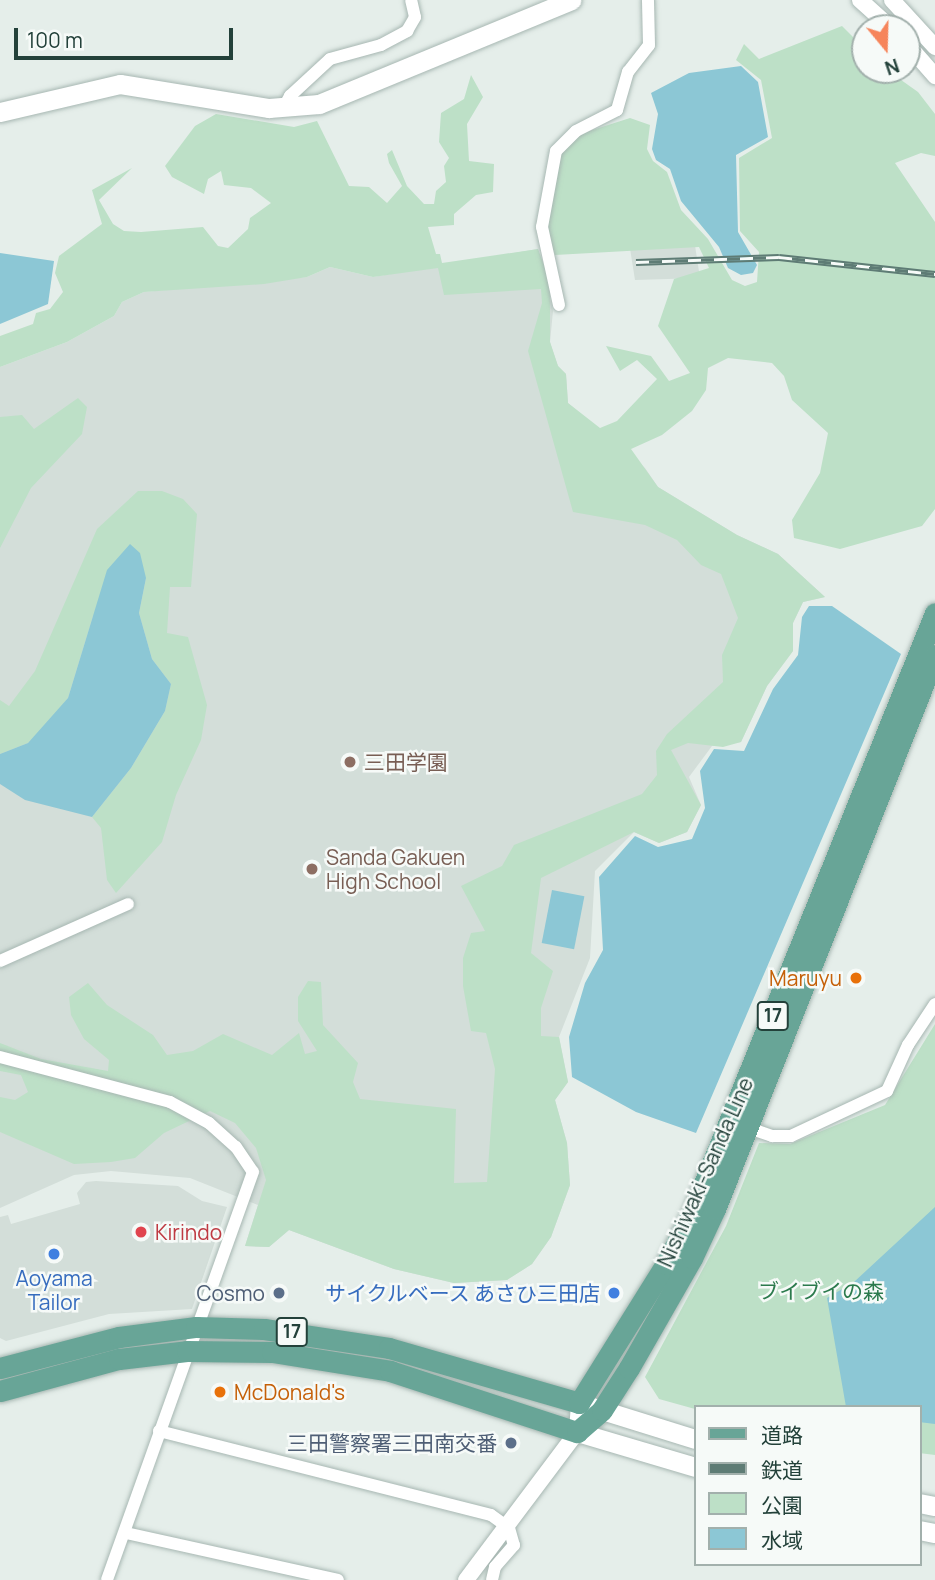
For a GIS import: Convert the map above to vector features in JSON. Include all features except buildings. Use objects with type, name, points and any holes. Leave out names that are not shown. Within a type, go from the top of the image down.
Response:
[{"type":"main road","points":[[0,112],[120,84],[283,109],[338,99],[571,0]]},
{"type":"main road","name":"Nishiwaki-Sanda Line","points":[[579,1403],[666,1264],[692,1213],[935,613]]},
{"type":"main road","name":"Nishiwaki-Sanda Line","points":[[577,1432],[601,1410],[692,1258],[935,655]]},
{"type":"main road","name":"17","points":[[0,1368],[76,1346],[197,1327],[324,1335],[445,1362],[579,1403]]},
{"type":"main road","name":"17","points":[[0,1391],[85,1367],[187,1350],[329,1358],[482,1398],[577,1432]]},
{"type":"main road","points":[[579,1403],[694,1439]]},
{"type":"main road","points":[[577,1432],[694,1467]]},
{"type":"street","points":[[283,109],[290,96],[330,59],[381,45],[407,31],[415,18],[411,0]]},
{"type":"street","points":[[559,305],[542,226],[556,151],[576,131],[617,110],[628,72],[649,45],[648,0]]},
{"type":"street","points":[[860,0],[876,14]]},
{"type":"street","points":[[892,0],[935,47]]},
{"type":"street","points":[[921,60],[935,76]]},
{"type":"street","points":[[0,961],[128,904]]},
{"type":"street","points":[[746,1127],[772,1136],[792,1136],[887,1091],[908,1045],[935,1004]]},
{"type":"street","points":[[0,1057],[170,1102],[209,1123],[236,1147],[253,1172],[187,1350],[107,1580]]},
{"type":"street","points":[[466,1580],[509,1528],[577,1432],[579,1403]]},
{"type":"street","points":[[159,1430],[491,1515],[509,1528],[514,1545],[495,1567],[492,1580]]},
{"type":"street","points":[[125,1533],[338,1580]]},
{"type":"shaded area","points":[[694,239],[700,278],[635,280],[629,242]]},
{"type":"shaded area","name":"三田学園","points":[[538,249],[553,311],[550,342],[558,366],[566,374],[568,403],[645,468],[658,487],[737,535],[778,554],[825,597],[803,602],[793,623],[793,651],[767,686],[741,742],[712,746],[689,777],[701,805],[687,832],[659,843],[634,832],[595,871],[590,958],[559,1037],[568,1082],[555,1100],[567,1143],[570,1185],[551,1237],[532,1264],[507,1280],[454,1283],[394,1269],[289,1230],[269,1247],[245,1246],[258,1205],[190,1178],[111,1171],[74,1175],[0,1208],[0,367],[67,342],[114,316],[122,302],[144,292],[307,277],[330,267],[373,277]]},
{"type":"shaded area","points":[[86,1182],[178,1186],[202,1201],[227,1207],[192,1309],[109,1314],[6,1341],[0,1338],[0,1217],[8,1215],[11,1224],[80,1204],[77,1193]]},
{"type":"green space","points":[[842,26],[851,35],[851,84],[907,84],[918,92],[935,114],[935,156],[921,153],[895,163],[935,222],[935,509],[922,526],[840,549],[794,538],[792,520],[820,473],[828,433],[792,400],[784,376],[772,363],[728,358],[708,368],[706,390],[692,411],[662,435],[631,449],[658,487],[737,535],[778,554],[825,597],[803,602],[793,623],[793,651],[767,686],[741,742],[723,747],[688,743],[671,750],[701,805],[687,832],[659,843],[634,832],[541,878],[531,953],[553,971],[541,1008],[541,1036],[559,1037],[568,1082],[555,1100],[567,1143],[570,1185],[551,1237],[532,1264],[507,1280],[454,1283],[394,1269],[289,1230],[269,1247],[245,1246],[266,1180],[256,1148],[235,1123],[210,1111],[164,1133],[135,1158],[111,1162],[74,1164],[0,1132],[0,1097],[15,1100],[28,1092],[21,1075],[0,1071],[0,1043],[41,1059],[108,1071],[109,1060],[84,1039],[71,1015],[69,997],[88,983],[107,1005],[153,1035],[167,1055],[193,1051],[223,1034],[272,1055],[299,1033],[305,1054],[317,1051],[298,1021],[298,997],[308,981],[321,982],[323,1025],[358,1063],[353,1082],[360,1099],[456,1109],[454,1183],[487,1182],[495,1069],[486,1033],[471,1031],[463,986],[463,958],[471,933],[485,931],[461,886],[502,866],[514,845],[642,794],[657,775],[656,751],[667,734],[723,682],[722,655],[738,618],[721,574],[701,565],[677,540],[645,525],[573,512],[528,351],[542,303],[541,289],[444,295],[438,268],[373,277],[330,267],[307,277],[264,284],[144,292],[122,302],[114,316],[67,342],[0,367],[0,336],[33,324],[36,313],[50,309],[63,292],[55,273],[59,256],[102,224],[92,190],[132,168],[99,200],[113,224],[124,231],[141,232],[203,227],[218,246],[228,248],[248,229],[250,218],[271,203],[251,188],[224,185],[221,171],[208,179],[204,194],[172,177],[165,166],[195,126],[216,114],[294,127],[317,121],[349,186],[369,187],[387,203],[402,186],[389,163],[387,154],[392,150],[407,186],[424,204],[434,204],[436,191],[446,182],[444,166],[449,158],[439,142],[441,113],[464,99],[471,75],[483,97],[467,124],[469,161],[494,164],[493,192],[476,195],[454,214],[454,225],[428,227],[436,254],[440,254],[442,263],[538,249],[550,281],[550,342],[558,366],[566,374],[568,403],[600,428],[617,421],[657,379],[637,360],[620,371],[606,346],[651,356],[669,381],[690,373],[658,326],[674,279],[709,268],[699,247],[555,255],[546,230],[555,160],[580,134],[630,118],[650,125],[647,149],[653,161],[667,172],[681,210],[708,239],[732,280],[745,286],[757,282],[759,252],[740,231],[739,158],[772,138],[761,80],[736,60],[744,44],[759,59]]},
{"type":"green space","points":[[78,398],[87,407],[82,434],[31,488],[0,548],[0,417],[22,415],[34,429]]},
{"type":"green space","points":[[138,491],[162,491],[183,499],[197,514],[191,587],[170,587],[167,633],[188,637],[207,705],[201,740],[176,795],[162,842],[116,893],[107,880],[101,828],[92,817],[131,768],[165,711],[171,684],[152,659],[139,613],[146,578],[93,616],[68,698],[46,727],[28,743],[0,754],[0,700],[9,706],[35,671],[97,529]]},
{"type":"green space","name":"ブイブイの森","points":[[935,1024],[935,1455],[921,1453],[921,1405],[694,1405],[694,1409],[659,1399],[645,1377],[726,1226],[759,1143],[790,1144],[885,1105]]},
{"type":"water","points":[[741,66],[758,82],[768,137],[736,155],[738,232],[757,265],[753,273],[741,275],[728,268],[719,247],[681,201],[670,169],[656,160],[652,149],[658,114],[651,93],[689,73]]},
{"type":"water","points":[[0,253],[54,261],[48,304],[0,324]]},
{"type":"water","points":[[130,544],[140,553],[146,578],[139,613],[152,659],[171,684],[165,711],[131,768],[92,817],[25,800],[0,784],[0,754],[28,743],[68,698],[107,570]]},
{"type":"water","points":[[809,606],[832,606],[901,654],[696,1133],[636,1112],[572,1077],[569,1037],[585,983],[603,950],[599,877],[635,836],[658,847],[692,839],[705,808],[700,771],[714,749],[744,751],[773,689],[798,655],[802,617]]},
{"type":"water","points":[[552,890],[584,896],[574,949],[542,943]]},
{"type":"water","points":[[935,1207],[935,1424],[921,1422],[921,1405],[846,1405],[827,1298],[854,1282]]},
{"type":"railway","points":[[636,262],[779,257],[935,274]]},
{"type":"place","name":"三田学園","points":[[350,762]]},
{"type":"place","name":"Sanda Gakuen High School","points":[[312,869]]},
{"type":"place","name":"Maruyu","points":[[856,978]]},
{"type":"place","name":"Kirindo","points":[[141,1232]]},
{"type":"place","name":"Aoyama Tailor","points":[[54,1254]]},
{"type":"place","name":"Cosmo","points":[[279,1293]]},
{"type":"place","name":"サイクルベース あさひ三田店","points":[[614,1293]]},
{"type":"place","name":"McDonald's","points":[[220,1392]]},
{"type":"place","name":"三田警察署三田南交番","points":[[511,1443]]}]
